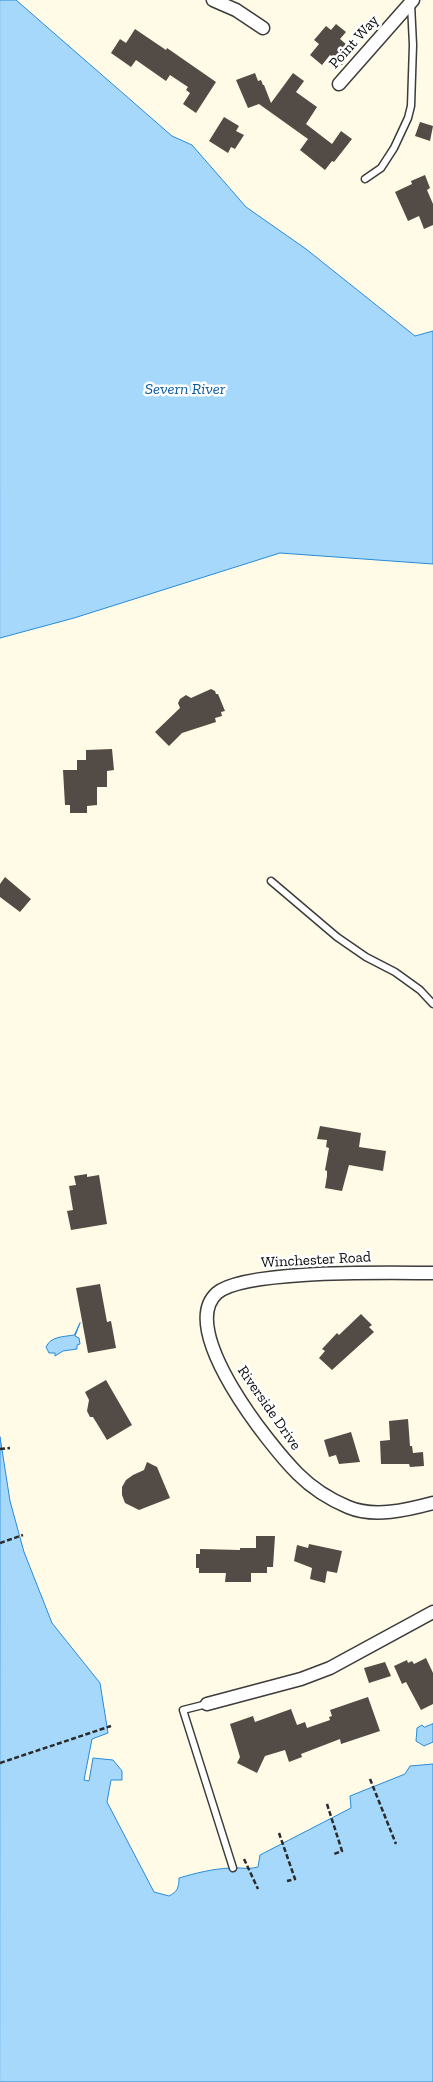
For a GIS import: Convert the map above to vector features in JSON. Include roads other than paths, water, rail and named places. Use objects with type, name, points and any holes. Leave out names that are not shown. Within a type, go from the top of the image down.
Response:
[{"type":"street","points":[[213,0],[236,10],[263,28]]},
{"type":"street","name":"Point Way","points":[[339,84],[412,2]]},
{"type":"street","name":"Winchester Road","points":[[209,1304],[216,1294],[227,1287],[256,1279],[357,1273],[433,1273]]},
{"type":"street","name":"Riverside Drive","points":[[209,1304],[206,1329],[211,1348],[273,1447],[317,1491],[350,1508],[372,1511],[394,1511],[433,1503]]},
{"type":"street","points":[[207,1704],[300,1679],[330,1668],[433,1612]]},
{"type":"lane","points":[[365,179],[381,168],[394,148],[409,112],[412,86],[412,2]]},
{"type":"lane","points":[[272,881],[337,936],[366,956],[396,972],[420,990],[433,1004]]},
{"type":"lane","points":[[207,1704],[183,1710],[233,1868]]},
{"type":"water","name":"Severn River","points":[[0,0],[16,0],[172,136],[192,145],[246,207],[306,249],[415,336],[433,331],[433,564],[280,553],[74,618],[0,638]]},
{"type":"water","points":[[80,1323],[75,1336],[79,1338],[80,1344],[77,1345],[77,1349],[63,1351],[55,1356],[55,1353],[49,1353],[46,1347],[48,1343],[58,1338],[74,1335]]},
{"type":"water","points":[[0,1437],[10,1501],[24,1552],[52,1623],[100,1683],[108,1733],[92,1739],[84,1780],[89,1781],[93,1758],[113,1760],[122,1771],[122,1780],[111,1780],[107,1802],[154,1892],[169,1896],[177,1889],[179,1878],[210,1870],[258,1867],[260,1855],[351,1808],[350,1796],[405,1774],[410,1766],[433,1764],[433,2082],[0,2082]]},
{"type":"water","points":[[433,1724],[433,1742],[424,1746],[416,1741],[417,1728],[422,1725],[424,1727]]}]
